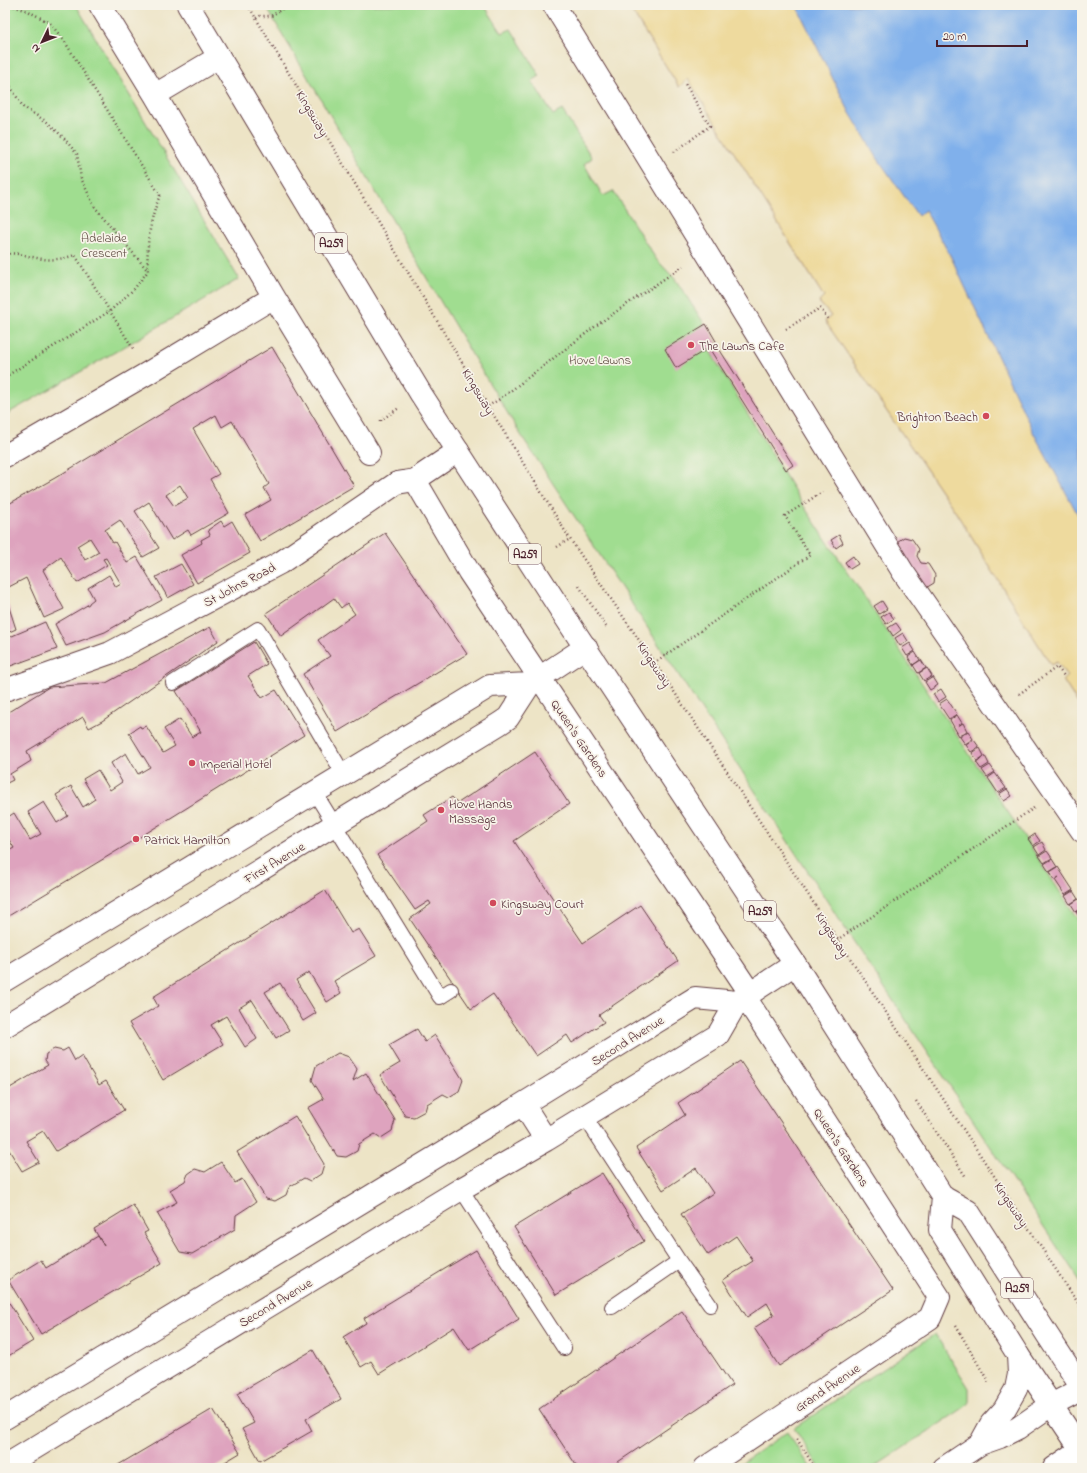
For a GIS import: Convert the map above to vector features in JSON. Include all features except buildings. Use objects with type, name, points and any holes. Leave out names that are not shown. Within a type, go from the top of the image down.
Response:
[{"type":"street","points":[[100,5],[369,453]]},
{"type":"street","name":"A259","points":[[188,5],[421,394],[795,964],[943,1197],[968,1211],[1082,1388]]},
{"type":"street","points":[[554,5],[903,572],[1082,831]]},
{"type":"street","points":[[155,95],[219,57]]},
{"type":"street","points":[[5,456],[148,373],[274,297]]},
{"type":"street","name":"St Johns Road","points":[[5,690],[110,653],[280,563],[398,483],[415,480],[458,451]]},
{"type":"street","name":"Queen's Gardens","points":[[415,480],[535,680],[940,1297]]},
{"type":"street","name":"First Avenue","points":[[5,1026],[508,718],[535,680],[586,647]]},
{"type":"street","points":[[5,980],[490,686],[535,680]]},
{"type":"street","name":"Second Avenue","points":[[5,1466],[461,1189],[585,1117],[718,1035],[744,997],[795,964]]},
{"type":"street","name":"Second Avenue","points":[[5,1418],[695,998],[744,997]]},
{"type":"street","points":[[523,1104],[546,1140]]},
{"type":"street","name":"A259","points":[[943,1197],[940,1230],[1018,1355],[1082,1450]]},
{"type":"street","name":"Grand Avenue","points":[[705,1468],[930,1318],[940,1297]]},
{"type":"street","points":[[980,1444],[991,1424],[1004,1410],[1016,1389],[1020,1374],[1018,1355]]},
{"type":"street","points":[[944,1468],[980,1444],[1000,1437],[1051,1405],[1082,1388]]},
{"type":"street","points":[[1054,1468],[1082,1450]]},
{"type":"lane","points":[[173,683],[258,629],[344,775]]},
{"type":"lane","points":[[315,793],[440,997],[451,990]]},
{"type":"lane","points":[[585,1117],[679,1261],[710,1305]]},
{"type":"lane","points":[[461,1189],[564,1348]]},
{"type":"lane","points":[[612,1307],[679,1261]]},
{"type":"path","points":[[5,377],[110,311],[134,289],[148,271],[147,253],[149,235],[153,213],[160,195],[65,42],[50,23],[28,11],[10,5]]},
{"type":"path","name":"Kingsway","points":[[248,5],[488,406],[570,539],[654,663],[1082,1309]]},
{"type":"path","points":[[256,18],[260,16],[271,16],[288,5]]},
{"type":"path","points":[[5,15],[8,36],[7,64],[10,86],[23,107],[47,122],[63,137],[77,154],[82,178],[94,206],[148,271]]},
{"type":"path","points":[[653,166],[710,126],[684,82]]},
{"type":"path","points":[[5,254],[12,252],[38,259],[62,260],[75,255],[148,373]]},
{"type":"path","points":[[488,406],[500,399],[601,322],[670,274],[706,252]]},
{"type":"path","points":[[762,343],[820,308],[828,319]]},
{"type":"path","points":[[654,663],[810,555],[785,516],[844,477]]},
{"type":"path","points":[[557,547],[570,539]]},
{"type":"path","points":[[579,585],[610,633]]},
{"type":"path","points":[[998,710],[1056,667],[1065,678]]},
{"type":"path","points":[[837,940],[1014,821]]},
{"type":"path","points":[[912,1094],[967,1180]]},
{"type":"path","points":[[940,1297],[1004,1410]]},
{"type":"path","points":[[795,1436],[816,1468]]},
{"type":"green space","name":"Adelaide Crescent","points":[[5,5],[76,5],[239,279],[5,415]]},
{"type":"green space","name":"Hove Lawns","points":[[265,5],[484,5],[502,33],[511,29],[540,76],[532,81],[553,115],[562,110],[592,158],[584,164],[603,196],[613,191],[656,259],[675,279],[717,343],[708,348],[803,505],[1014,821],[1082,926],[1082,1284],[854,942],[521,435]]},
{"type":"green space","points":[[935,1334],[969,1388],[969,1402],[965,1407],[873,1468],[820,1468],[794,1428]]},
{"type":"green space","points":[[787,1432],[811,1468],[734,1468]]},
{"type":"sand","name":"Brighton Beach","points":[[628,5],[892,5],[1082,319],[1082,710],[1063,680],[1067,676],[1057,662],[1051,665],[955,511],[825,321],[831,316],[819,302],[824,297],[688,79],[679,87]]},
{"type":"water","points":[[796,5],[1082,5],[1082,522],[1034,434],[951,257],[925,210],[918,216],[878,159],[850,113]]},
{"type":"place","name":"The Lawns Cafe","points":[[691,345]]},
{"type":"place","name":"Brighton Beach","points":[[986,416]]},
{"type":"place","name":"Imperial Hotel","points":[[192,763]]},
{"type":"place","name":"Hove Hands Massage","points":[[441,810]]},
{"type":"place","name":"Patrick Hamilton","points":[[136,839]]},
{"type":"place","name":"Kingsway Court","points":[[493,903]]}]
